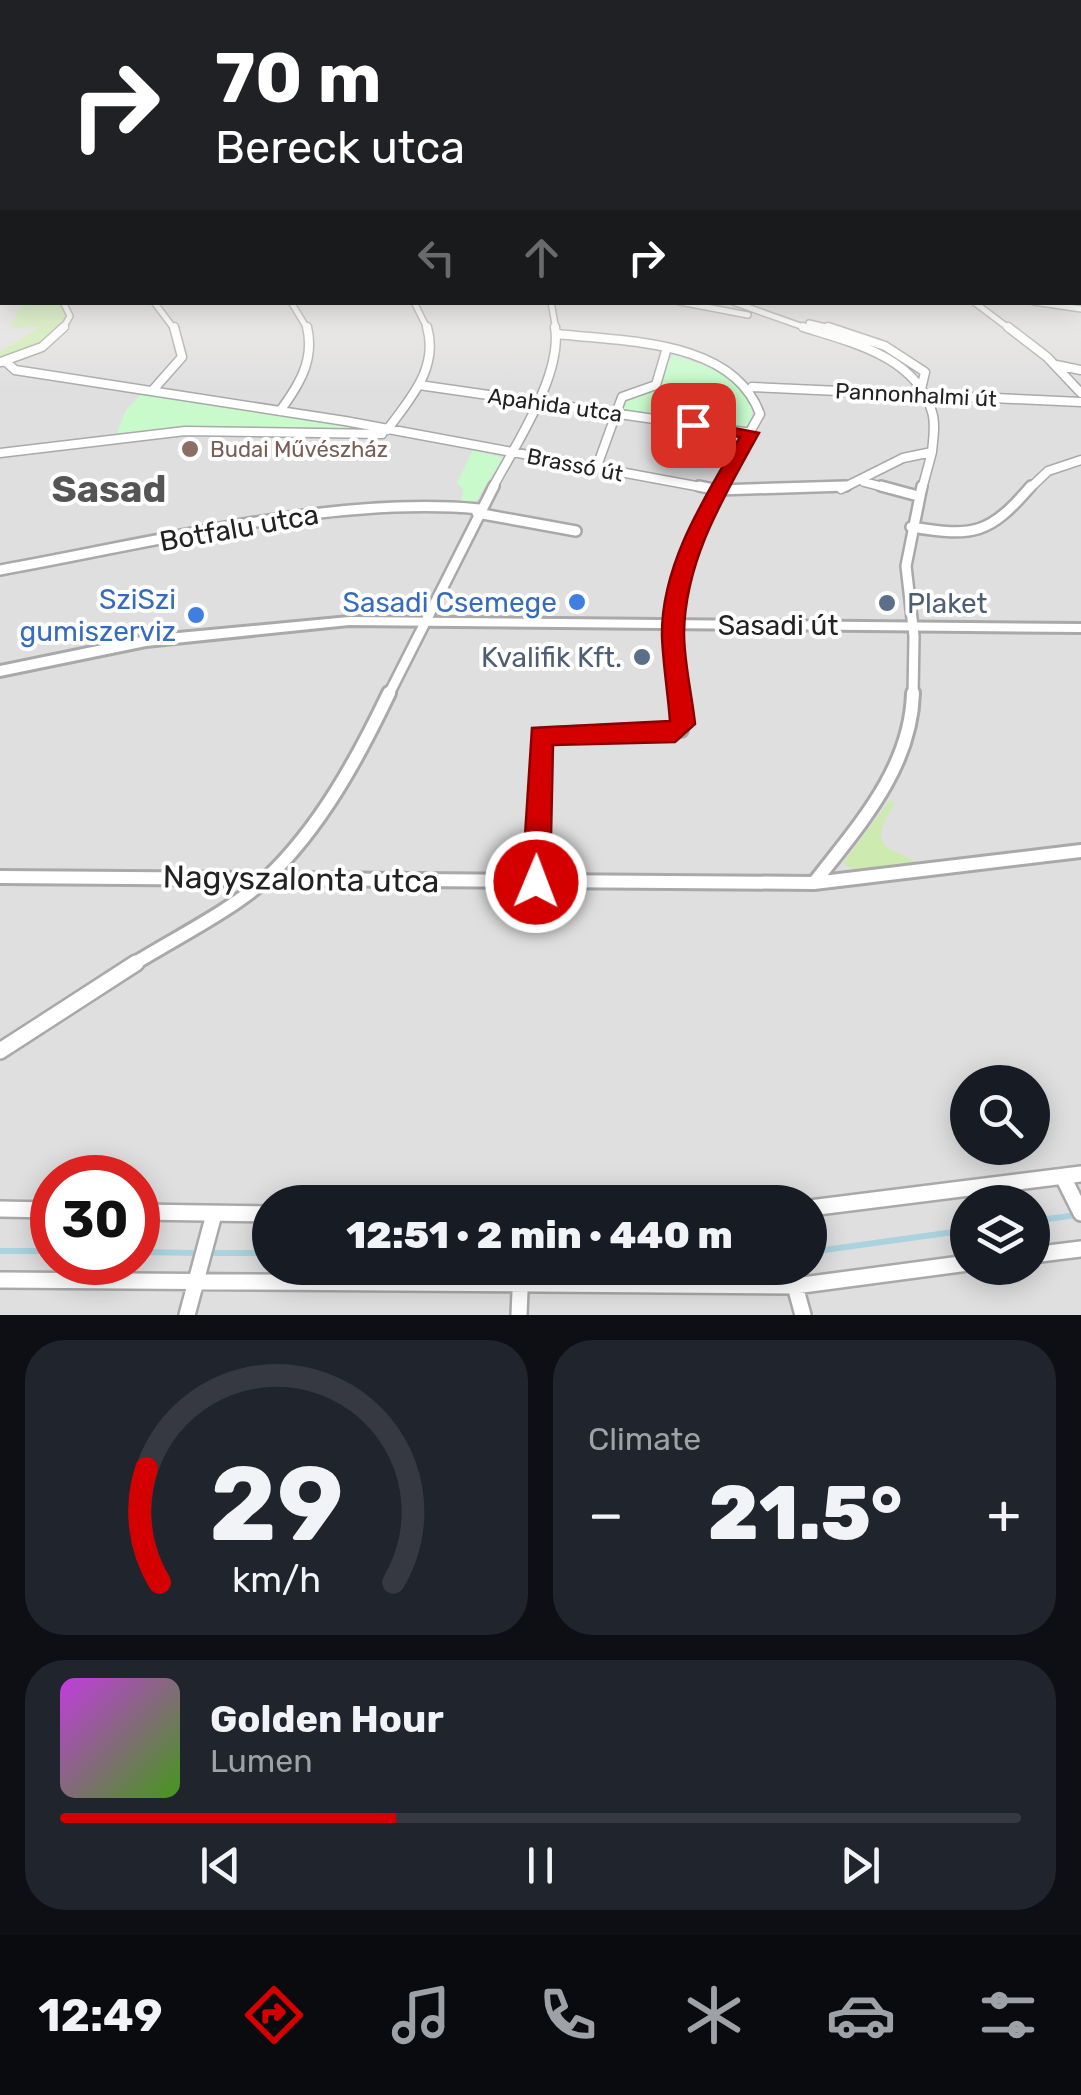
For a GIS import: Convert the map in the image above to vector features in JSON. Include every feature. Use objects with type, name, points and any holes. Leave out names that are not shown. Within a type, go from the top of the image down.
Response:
[{"type":"street","points":[[2,362],[43,346],[65,328],[70,316],[64,305]]},
{"type":"street","points":[[152,391],[178,366],[185,347],[181,334],[157,305]]},
{"type":"street","points":[[280,411],[304,376],[311,352],[309,326],[293,305]]},
{"type":"street","points":[[387,430],[429,366],[433,341],[415,305]]},
{"type":"street","points":[[0,1051],[266,878],[292,853],[348,773],[478,511],[538,403],[554,362],[558,334],[551,305]]},
{"type":"street","points":[[695,305],[767,319],[865,347],[902,367],[922,386],[936,430],[910,527],[905,580],[913,626],[916,698],[906,744],[874,804],[814,883]]},
{"type":"street","points":[[739,305],[767,319]]},
{"type":"street","points":[[978,305],[1056,365],[1081,393]]},
{"type":"street","points":[[1054,305],[1081,309]]},
{"type":"street","points":[[536,882],[538,740],[546,732],[681,730],[674,624],[692,541],[760,414],[752,387],[717,363],[558,334]]},
{"type":"street","points":[[596,469],[626,393],[656,385],[666,351]]},
{"type":"street","name":"Brassó út","points":[[2,362],[15,370],[280,411],[718,490],[811,493],[863,481],[903,458],[932,452]]},
{"type":"street","points":[[1056,365],[1081,370]]},
{"type":"street","name":"Apahida utca","points":[[419,385],[751,433]]},
{"type":"street","name":"Pannonhalmi út","points":[[752,387],[1081,402]]},
{"type":"street","name":"Brassó út","points":[[0,454],[185,431],[405,435]]},
{"type":"street","points":[[910,527],[965,532],[991,526],[1046,470],[1081,460]]},
{"type":"street","name":"Brassó út","points":[[863,481],[918,496]]},
{"type":"street","name":"Botfalu utca","points":[[0,570],[331,512],[436,505],[576,531]]},
{"type":"street","name":"Sasadi út","points":[[0,671],[183,636],[350,620],[1081,628]]},
{"type":"street","name":"Nagyszalonta utca","points":[[0,877],[814,883],[1081,851]]},
{"type":"street","points":[[827,1206],[1072,1175],[1073,1196],[1081,1213]]},
{"type":"street","points":[[0,1209],[30,1210]]},
{"type":"street","points":[[160,1213],[252,1214]]},
{"type":"street","points":[[187,1315],[214,1214]]},
{"type":"street","points":[[1050,1253],[1081,1249]]},
{"type":"street","points":[[827,1274],[950,1264]]},
{"type":"street","points":[[0,1280],[252,1274]]},
{"type":"street","points":[[520,1315],[521,1285]]},
{"type":"street","points":[[795,1285],[804,1315]]},
{"type":"shaded area","points":[[0,305],[1081,305],[1081,1315],[0,1315]]},
{"type":"green space","points":[[22,305],[59,305],[65,310],[66,320],[40,345],[0,360],[0,352],[41,327],[9,328]]},
{"type":"green space","points":[[673,355],[735,376],[754,404],[749,428],[622,412],[623,400],[652,389]]},
{"type":"green space","points":[[143,392],[365,429],[185,427],[116,435],[126,410]]},
{"type":"green space","points":[[473,450],[503,458],[474,504],[461,502],[463,489],[457,483]]},
{"type":"green space","points":[[890,800],[895,803],[881,838],[890,849],[917,863],[868,871],[850,868],[843,863]]},
{"type":"waterway","points":[[1050,1219],[1077,1215]]},
{"type":"waterway","points":[[827,1250],[950,1233]]},
{"type":"waterway","points":[[0,1251],[30,1251]]},
{"type":"waterway","points":[[160,1252],[198,1253]]},
{"type":"waterway","points":[[207,1253],[252,1253]]},
{"type":"place","name":"Budai Művészház","points":[[190,449]]},
{"type":"place","name":"Sasadi Csemege","points":[[577,602]]},
{"type":"place","name":"Plaket","points":[[887,603]]},
{"type":"place","name":"SziSzi gumiszerviz","points":[[196,615]]},
{"type":"place","name":"Kvalifik Kft.","points":[[642,657]]},
{"type":"district","name":"Sasad","points":[[109,489]]},
{"type":"route","points":[[536,882],[541,735],[681,730],[673,632],[684,570],[702,518],[751,433],[693,425]]}]
